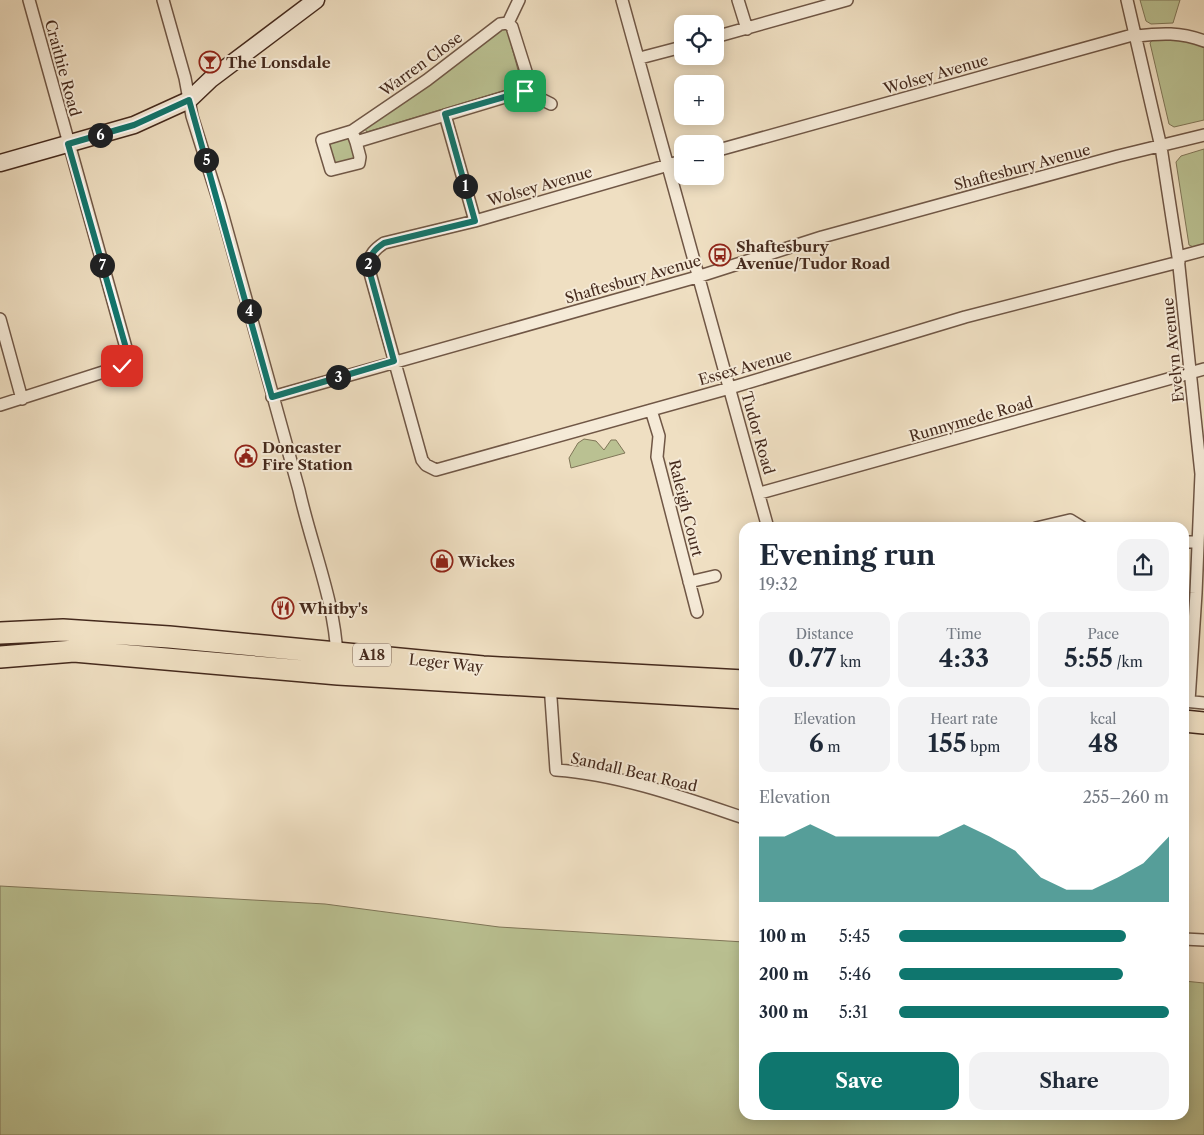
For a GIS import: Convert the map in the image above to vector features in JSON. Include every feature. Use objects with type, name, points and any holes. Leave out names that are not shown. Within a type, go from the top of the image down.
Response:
[{"type":"highway","name":"Leger Way","points":[[0,633],[63,630],[337,652],[482,667],[551,678],[739,697]]},
{"type":"highway","name":"Leger Way","points":[[0,657],[74,651],[338,674],[739,681]]},
{"type":"highway","points":[[1189,711],[1204,723]]},
{"type":"street","name":"Craithie Road","points":[[22,399],[122,366],[127,361],[128,355],[29,0]]},
{"type":"street","points":[[163,0],[189,100],[299,490],[333,624],[338,674]]},
{"type":"street","points":[[0,164],[134,125],[189,100],[210,80],[315,0]]},
{"type":"street","points":[[519,0],[508,23],[512,27],[529,81],[530,86],[525,91],[551,104]]},
{"type":"street","name":"Tudor Road","points":[[622,0],[640,58],[697,277],[767,522]]},
{"type":"street","points":[[738,0],[746,28]]},
{"type":"street","points":[[724,34],[847,0]]},
{"type":"street","name":"Evelyn Avenue","points":[[1127,0],[1161,147],[1178,259],[1202,474],[1198,542],[1200,594],[1189,678]]},
{"type":"street","name":"Warren Close","points":[[508,23],[500,24],[354,136],[445,114],[525,91]]},
{"type":"street","name":"Wolsey Avenue","points":[[724,149],[1136,35],[1165,32],[1189,36],[1204,42]]},
{"type":"street","points":[[640,58],[674,48]]},
{"type":"street","points":[[445,114],[475,221]]},
{"type":"street","name":"Shaftesbury Avenue","points":[[272,397],[697,277],[822,237],[1118,156],[1204,135]]},
{"type":"street","name":"Wolsey Avenue","points":[[394,361],[368,266],[375,249],[384,243],[475,221],[674,163]]},
{"type":"street","name":"Essex Avenue","points":[[394,361],[422,460],[426,465],[436,470],[730,388],[965,317],[1178,259],[1204,250]]},
{"type":"street","points":[[0,319],[22,399],[0,405]]},
{"type":"street","name":"Runnymede Road","points":[[760,494],[1204,369]]},
{"type":"street","name":"Raleigh Court","points":[[651,410],[659,436],[657,457],[697,612]]},
{"type":"street","points":[[1062,522],[1070,520],[1073,522]]},
{"type":"street","points":[[1189,542],[1198,542]]},
{"type":"street","points":[[689,582],[715,576]]},
{"type":"street","name":"Sandall Beat Road","points":[[551,678],[556,770],[576,771],[676,795],[739,816]]},
{"type":"street","points":[[1189,707],[1204,703]]},
{"type":"street","points":[[1189,939],[1204,940]]},
{"type":"green space","points":[[1140,0],[1180,0],[1173,23],[1151,24],[1146,21]]},
{"type":"green space","points":[[502,28],[506,29],[508,33],[522,85],[367,132],[365,129]]},
{"type":"green space","points":[[1173,37],[1204,45],[1204,120],[1174,127],[1169,124],[1150,43],[1153,39]]},
{"type":"green space","points":[[350,137],[354,159],[336,164],[331,159],[327,145],[331,141]]},
{"type":"green space","points":[[1204,149],[1204,246],[1196,248],[1189,245],[1176,162],[1181,156]]},
{"type":"green space","points":[[584,439],[596,441],[604,450],[611,440],[616,440],[625,453],[571,468],[569,458],[578,443]]},
{"type":"green space","points":[[0,886],[325,904],[499,927],[739,942],[739,1120],[1189,1120],[1189,982],[1204,983],[1204,1135],[0,1135]]},
{"type":"place","name":"The Lonsdale","points":[[210,62]]},
{"type":"place","name":"Shaftesbury Avenue/Tudor Road","points":[[720,255]]},
{"type":"place","name":"Doncaster Fire Station","points":[[246,456]]},
{"type":"place","name":"Wickes","points":[[442,561]]},
{"type":"place","name":"Whitby's","points":[[283,608]]},
{"type":"route","points":[[122,366],[127,361],[128,355],[68,144],[134,125],[189,100],[192,116],[220,205],[272,397],[394,361],[368,266],[370,258],[375,249],[384,243],[475,221],[445,114],[525,91]]}]
